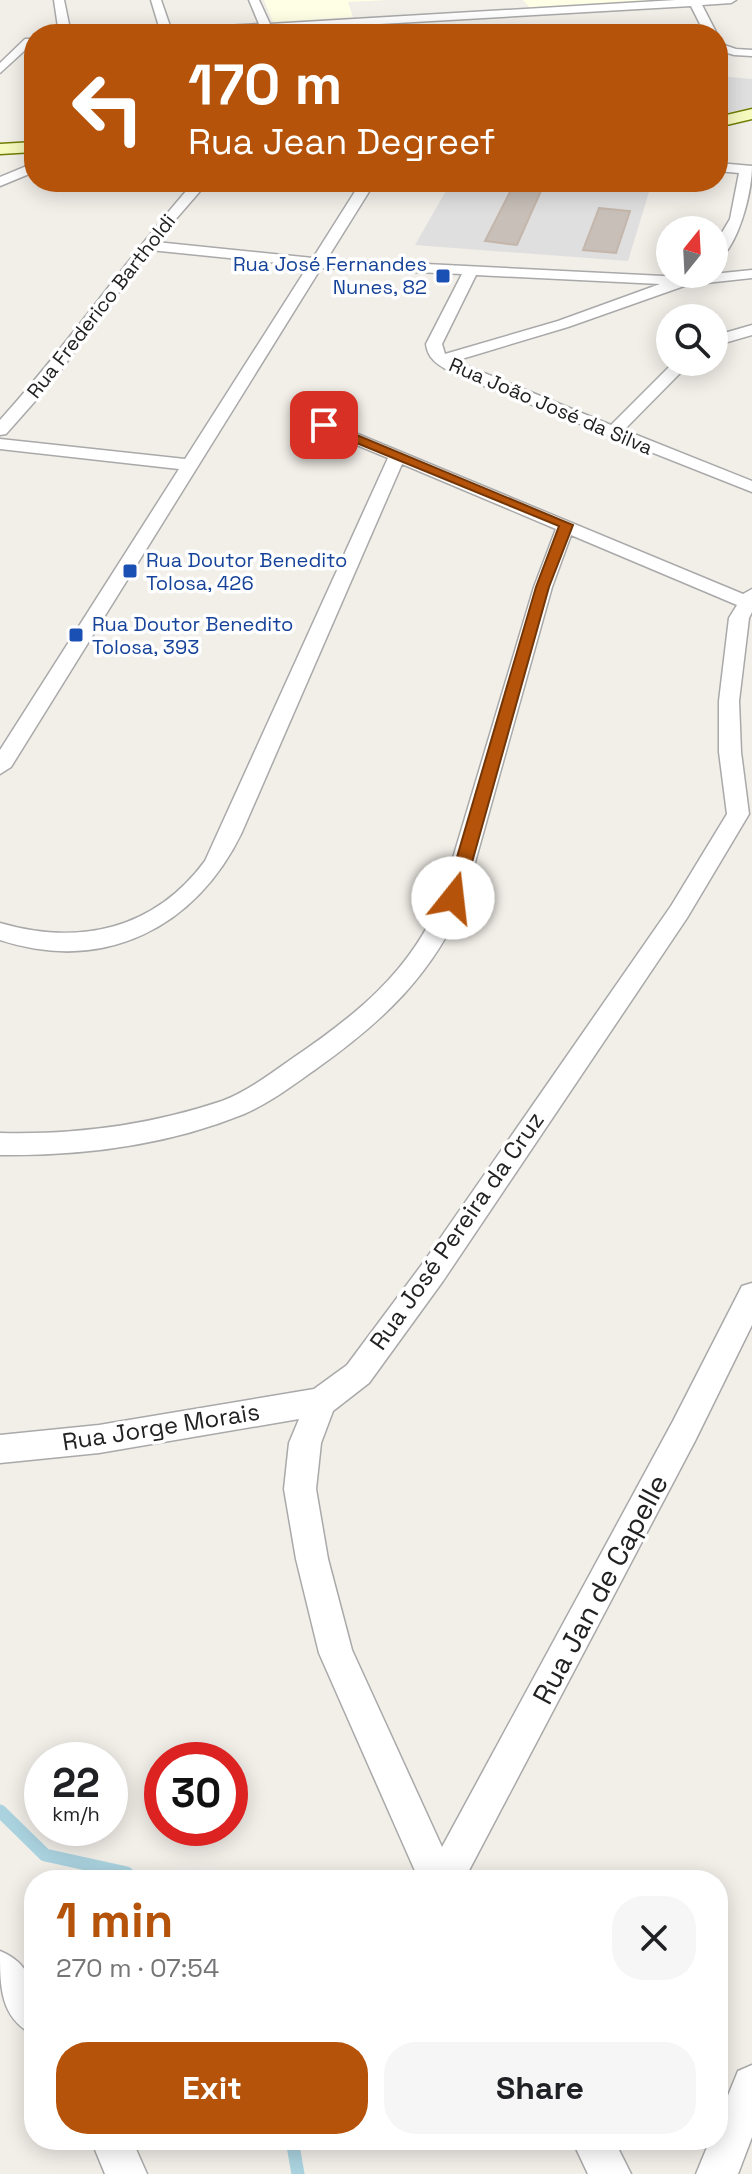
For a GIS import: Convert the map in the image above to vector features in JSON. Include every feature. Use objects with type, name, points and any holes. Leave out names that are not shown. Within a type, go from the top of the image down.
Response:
[{"type":"main road","points":[[728,120],[752,114]]},
{"type":"main road","points":[[0,149],[24,148]]},
{"type":"street","points":[[59,0],[63,24]]},
{"type":"street","points":[[156,0],[164,24]]},
{"type":"street","points":[[254,0],[265,24]]},
{"type":"street","points":[[312,24],[731,0]]},
{"type":"street","points":[[695,2],[706,24]]},
{"type":"street","points":[[571,9],[576,22]]},
{"type":"street","points":[[15,42],[24,41]]},
{"type":"street","points":[[0,70],[24,48]]},
{"type":"street","points":[[728,50],[752,53]]},
{"type":"street","points":[[728,168],[749,169],[737,219],[728,234]]},
{"type":"street","points":[[0,182],[24,171]]},
{"type":"street","name":"Rua Frederico Bartholdi","points":[[0,430],[46,379],[146,245],[192,192]]},
{"type":"street","points":[[0,767],[362,192]]},
{"type":"street","points":[[146,245],[316,263],[656,280]]},
{"type":"street","name":"Rua João José da Silva","points":[[470,273],[434,344],[435,353],[442,360],[460,371],[612,433],[750,483]]},
{"type":"street","points":[[728,274],[752,274]]},
{"type":"street","points":[[442,360],[563,324],[663,288]]},
{"type":"street","points":[[728,337],[752,330]]},
{"type":"street","points":[[612,433],[669,376]]},
{"type":"street","points":[[324,425],[749,598]]},
{"type":"street","points":[[0,444],[189,465]]},
{"type":"street","points":[[0,931],[13,937],[52,940],[114,937],[153,919],[205,876],[245,797],[349,558],[398,455]]},
{"type":"street","points":[[0,1144],[47,1146],[122,1138],[175,1126],[242,1104],[375,1013],[419,967],[447,917],[543,587],[566,525]]},
{"type":"street","name":"Rua José Pereira da Cruz","points":[[321,1402],[358,1374],[433,1272],[679,912],[738,814],[730,752],[729,701],[735,640],[749,598]]},
{"type":"street","name":"Rua Jan de Capelle","points":[[449,1870],[684,1431],[752,1295]]},
{"type":"street","points":[[321,1402],[305,1443],[300,1489],[312,1559],[336,1653],[434,1870]]},
{"type":"street","name":"Rua Jorge Morais","points":[[0,1449],[99,1439],[321,1402]]},
{"type":"street","points":[[0,1970],[24,2002]]},
{"type":"street","points":[[728,2146],[752,2085]]},
{"type":"street","points":[[115,2150],[126,2174]]},
{"type":"street","points":[[597,2150],[610,2174]]},
{"type":"street","points":[[717,2174],[726,2150]]},
{"type":"shaded area","points":[[264,0],[388,0],[348,2],[353,17],[273,22]]},
{"type":"shaded area","points":[[523,0],[653,0],[654,1],[530,8]]},
{"type":"shaded area","points":[[728,77],[752,79],[752,107],[728,113]]},
{"type":"shaded area","points":[[445,192],[649,192],[628,261],[415,245]]},
{"type":"building","points":[[510,192],[541,192],[517,245],[485,241]]},
{"type":"building","points":[[599,208],[630,211],[616,253],[583,250]]},
{"type":"waterway","points":[[0,1811],[45,1855],[113,1870]]},
{"type":"waterway","points":[[294,2150],[298,2174]]},
{"type":"place","name":"Rua José Fernandes Nunes, 82","points":[[443,276]]},
{"type":"place","name":"Rua Doutor Benedito Tolosa, 426","points":[[130,571]]},
{"type":"place","name":"Rua Doutor Benedito Tolosa, 393","points":[[76,635]]},
{"type":"route","points":[[324,425],[566,525],[543,587],[453,898]]}]
